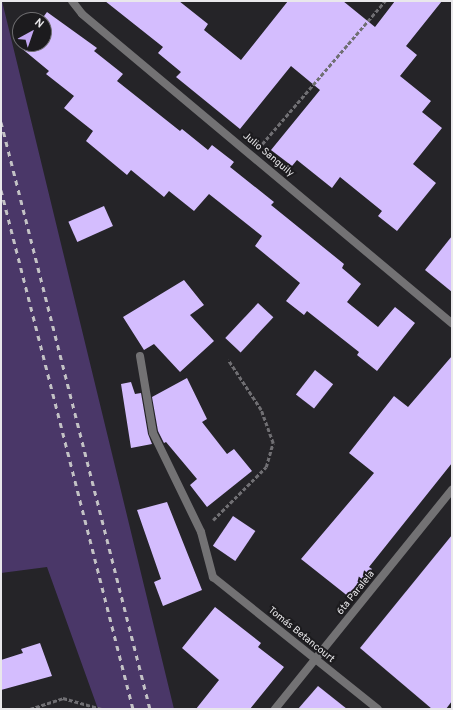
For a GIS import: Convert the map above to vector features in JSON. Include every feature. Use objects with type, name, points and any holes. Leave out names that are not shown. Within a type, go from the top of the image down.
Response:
[{"type":"street","name":"Julio Sanguily","points":[[72,1],[82,14],[452,323]]},
{"type":"street","points":[[140,356],[153,433],[201,532]]},
{"type":"street","name":"6ta Paralela","points":[[275,709],[452,490]]},
{"type":"street","name":"Tomás Betancourt","points":[[201,532],[213,577],[378,709]]},
{"type":"path","points":[[252,155],[385,1]]},
{"type":"path","points":[[201,532],[266,467],[273,443],[261,410],[228,360]]},
{"type":"path","points":[[30,709],[63,698],[102,709]]},
{"type":"shaded area","points":[[2,1],[12,42],[12,52],[14,52],[174,709],[98,709],[47,567],[1,573]]},
{"type":"building","points":[[105,1],[179,1],[208,24],[204,30],[241,60],[288,1],[343,1],[375,27],[395,1],[442,1],[406,46],[417,55],[400,76],[431,101],[422,112],[442,128],[413,164],[436,183],[397,231],[378,216],[382,211],[340,177],[332,188],[297,160],[292,166],[271,150],[320,90],[291,66],[240,129],[176,77],[181,72],[158,53],[163,47]]},
{"type":"building","points":[[52,16],[97,48],[94,51],[123,74],[117,81],[180,131],[182,129],[208,150],[212,145],[234,162],[230,167],[274,202],[271,205],[344,264],[342,268],[361,284],[347,302],[378,327],[395,307],[415,323],[377,371],[357,355],[359,352],[307,311],[304,315],[286,301],[300,283],[255,246],[262,236],[209,194],[194,211],[169,191],[164,197],[131,170],[127,175],[86,141],[93,131],[64,108],[74,96],[46,74],[49,71],[26,52],[52,52]]},
{"type":"building","points":[[104,206],[113,226],[77,242],[68,222]]},
{"type":"building","points":[[452,236],[452,292],[425,270]]},
{"type":"building","points":[[184,280],[204,305],[190,315],[214,341],[180,372],[154,344],[144,350],[123,317]]},
{"type":"building","points":[[258,303],[273,317],[241,352],[225,338]]},
{"type":"building","points":[[452,356],[452,463],[369,567],[372,569],[349,597],[301,559],[374,473],[349,453],[394,396],[408,407]]},
{"type":"building","points":[[315,370],[333,384],[314,409],[296,394]]},
{"type":"building","points":[[187,378],[207,419],[202,422],[227,454],[234,449],[252,471],[207,507],[190,485],[197,479],[166,442],[164,443],[158,431],[152,397]]},
{"type":"building","points":[[131,382],[135,394],[141,393],[148,434],[152,444],[131,448],[121,384]]},
{"type":"building","points":[[167,502],[202,590],[163,606],[154,582],[161,579],[137,510]]},
{"type":"building","points":[[233,516],[255,531],[235,561],[213,546]]},
{"type":"building","points":[[452,535],[452,701],[446,709],[432,709],[360,648]]},
{"type":"building","points":[[215,607],[261,643],[258,647],[284,667],[250,709],[196,709],[219,680],[182,648]]},
{"type":"building","points":[[40,643],[52,676],[1,690],[1,660],[23,653],[21,649]]},
{"type":"building","points":[[318,686],[347,709],[298,709]]},
{"type":"railway","points":[[1,122],[150,709]]},
{"type":"railway","points":[[1,190],[133,709]]}]
